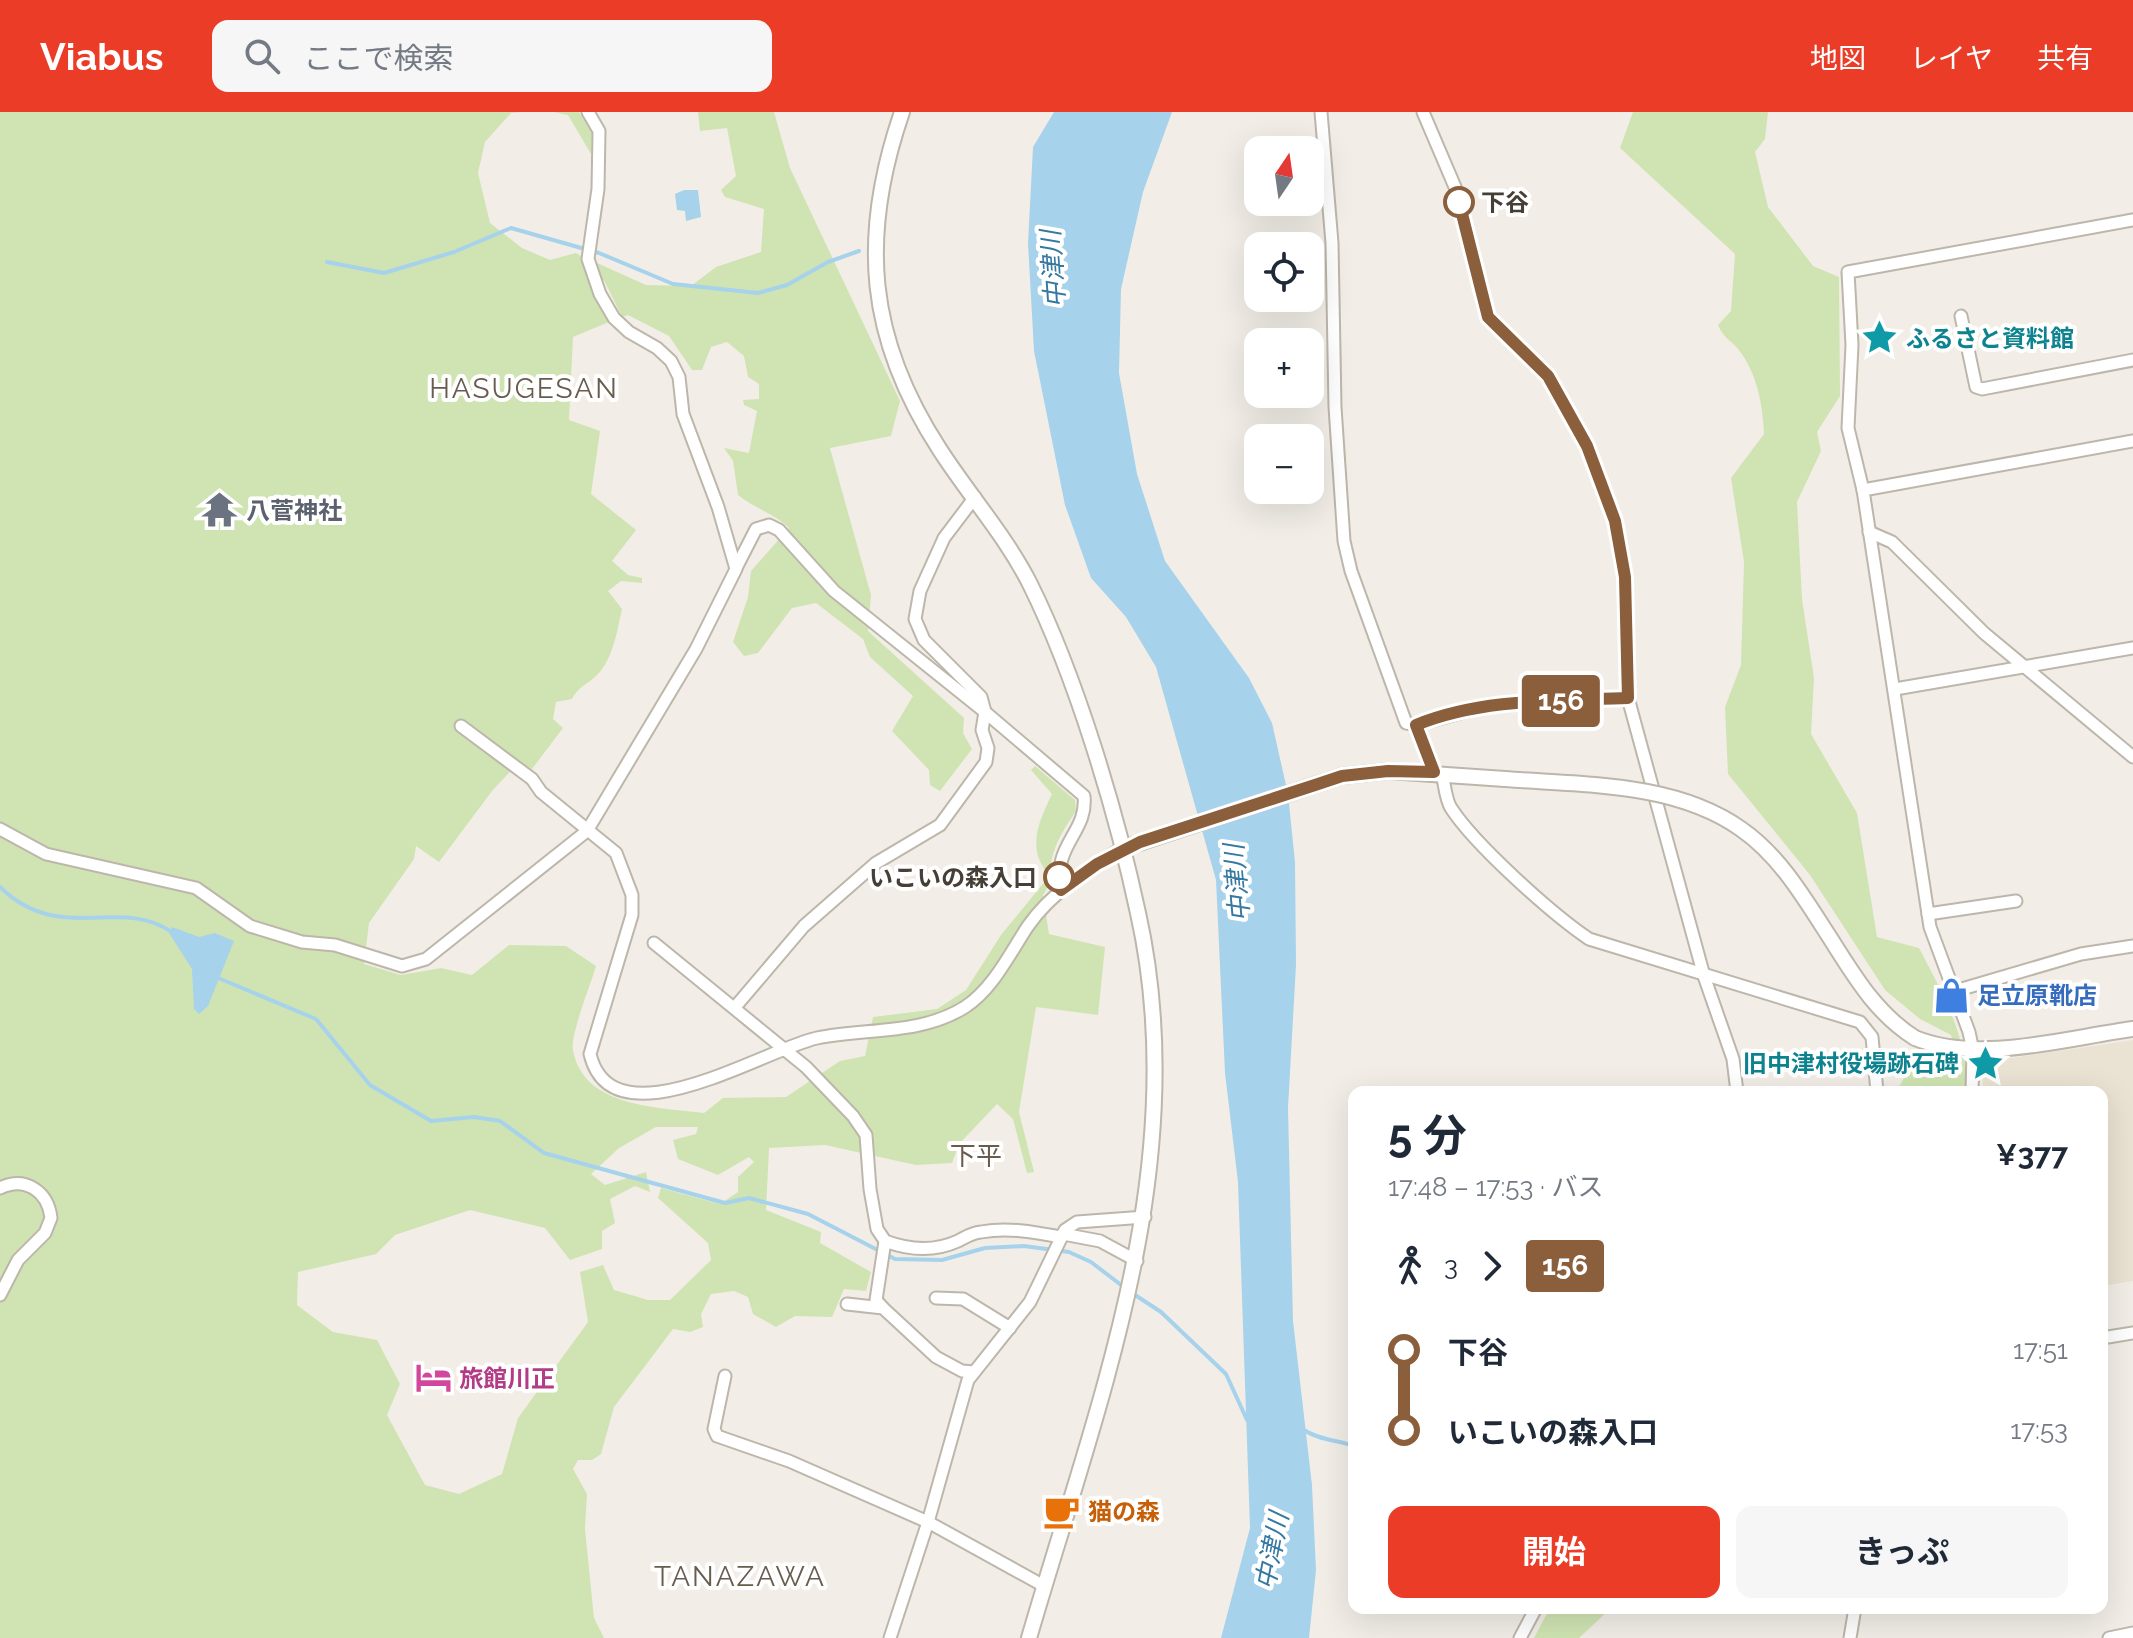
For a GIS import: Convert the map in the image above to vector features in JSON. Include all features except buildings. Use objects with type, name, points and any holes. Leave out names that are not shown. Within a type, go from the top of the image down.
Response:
[{"type":"street","points":[[588,112],[599,131],[598,189],[588,259],[600,294],[614,318],[629,332],[657,348],[675,369],[683,414],[718,507],[736,569]]},
{"type":"street","points":[[902,112],[887,155],[875,213],[875,264],[881,315],[894,364],[921,420],[1013,552],[1052,631],[1139,914],[1153,1015],[1155,1081],[1145,1217],[1137,1261],[1130,1295],[1029,1638]]},
{"type":"street","points":[[1321,112],[1332,243],[1335,407],[1344,541],[1351,571],[1406,723],[1416,725],[1486,706],[1628,698]]},
{"type":"street","points":[[1423,112],[1455,187],[1488,317],[1548,376],[1587,446],[1615,521],[1625,577],[1628,698],[1704,976],[1733,1059],[1736,1086]]},
{"type":"street","points":[[1972,1086],[1973,1051],[1928,914],[1863,490],[1848,428],[1852,345],[1848,272],[2133,220]]},
{"type":"street","points":[[1961,316],[1976,387],[1982,389],[2133,360]]},
{"type":"street","points":[[1863,490],[2133,441]]},
{"type":"street","points":[[736,1006],[804,926],[876,863],[940,825],[986,762],[988,748],[982,730],[985,712],[981,697],[924,640],[915,619],[920,591],[944,538],[975,497]]},
{"type":"street","points":[[0,829],[46,854],[196,888],[250,926],[302,942],[335,945],[402,966],[426,959],[587,831],[696,649],[756,529],[769,525],[779,530],[834,591],[1084,796],[1086,812],[1059,860],[1061,890]]},
{"type":"street","points":[[1869,532],[1892,542],[1935,588],[2025,669],[2133,757]]},
{"type":"street","points":[[1895,689],[2133,648]]},
{"type":"street","points":[[1416,725],[1434,772],[1443,778],[1453,811],[1478,841],[1571,927],[1589,939],[1860,1022],[1872,1037],[1876,1086]]},
{"type":"street","points":[[461,726],[532,779],[541,792],[616,853],[632,895],[627,938],[590,1054],[601,1076],[618,1088],[634,1092],[679,1090],[782,1048],[817,1038],[910,1027],[946,1018],[968,1005],[986,986],[1029,925],[1061,890],[1121,849],[1342,776],[1388,771],[1434,772],[1638,791],[1673,798],[1711,811],[1741,829],[1767,851],[1798,888],[1868,997],[1892,1023],[1915,1038],[1936,1046],[1973,1051],[2133,1029]]},
{"type":"street","points":[[1928,914],[2007,899]]},
{"type":"street","points":[[654,943],[736,1006],[830,1089],[866,1135],[872,1202],[877,1229],[884,1245],[876,1300],[936,1357],[962,1371],[974,1372]]},
{"type":"street","points":[[1955,991],[2081,954],[2133,946]]},
{"type":"street","points":[[0,1188],[17,1181],[30,1185],[44,1199],[51,1218],[45,1233],[18,1260],[0,1295]]},
{"type":"street","points":[[890,1638],[928,1522],[968,1380],[1030,1302],[1061,1237],[1077,1222],[1145,1217]]},
{"type":"street","points":[[884,1245],[930,1249],[967,1235],[1003,1229],[1109,1245],[1137,1261]]},
{"type":"street","points":[[936,1298],[963,1299],[1010,1328]]},
{"type":"street","points":[[847,1304],[883,1308]]},
{"type":"street","points":[[2108,1337],[2133,1333]]},
{"type":"street","points":[[725,1376],[714,1429],[717,1436],[789,1461],[928,1522],[1044,1586]]},
{"type":"street","points":[[1520,1638],[1533,1614]]},
{"type":"street","points":[[1850,1638],[1854,1614]]},
{"type":"street","points":[[2109,1638],[2133,1633]]},
{"type":"shaded area","points":[[2133,1040],[2133,1281],[2108,1285],[2108,1086],[1983,1086],[1983,1077],[1998,1060]]},
{"type":"green space","points":[[0,112],[521,112],[511,113],[485,142],[478,173],[490,223],[522,248],[550,260],[576,253],[581,256],[585,273],[599,270],[597,263],[646,285],[691,286],[716,267],[761,252],[764,209],[725,197],[721,190],[736,176],[727,128],[700,131],[698,112],[774,112],[790,168],[900,401],[891,436],[830,448],[871,595],[868,631],[964,718],[963,733],[972,749],[940,791],[930,785],[929,770],[892,731],[913,696],[870,657],[863,639],[816,603],[792,608],[758,653],[744,656],[733,642],[748,597],[751,571],[789,528],[738,495],[733,461],[724,448],[749,453],[757,411],[744,405],[743,400],[759,399],[759,384],[748,377],[744,356],[727,342],[711,347],[702,370],[692,370],[669,336],[628,315],[622,317],[604,280],[590,282],[609,322],[573,337],[569,420],[600,431],[591,494],[636,530],[612,561],[628,575],[642,578],[642,583],[621,581],[608,591],[622,609],[610,654],[601,670],[572,699],[556,702],[553,719],[563,728],[532,769],[519,762],[492,791],[439,862],[416,846],[414,859],[369,923],[364,964],[401,975],[441,968],[472,975],[509,945],[566,946],[596,966],[578,1022],[573,1050],[580,1069],[591,1083],[607,1094],[645,1106],[704,1113],[723,1098],[786,1097],[840,1061],[865,1056],[873,1017],[937,1009],[966,990],[1001,935],[1046,880],[1036,840],[1039,824],[1052,794],[1031,770],[1035,766],[1075,800],[1076,811],[1056,845],[1043,895],[1049,934],[1105,947],[1098,1015],[1036,1007],[1019,1112],[1034,1172],[1027,1173],[1013,1119],[997,1104],[959,1144],[952,1163],[916,1165],[825,1145],[769,1148],[766,1210],[821,1232],[820,1243],[871,1272],[866,1291],[844,1289],[832,1317],[795,1316],[776,1327],[753,1314],[748,1297],[734,1291],[711,1294],[701,1314],[703,1327],[690,1332],[673,1329],[614,1407],[601,1454],[592,1460],[578,1460],[573,1469],[587,1494],[585,1529],[594,1618],[604,1638],[0,1638]],"holes":[[[656,1127],[698,1127],[696,1134],[673,1140],[678,1159],[718,1175],[749,1157],[754,1162],[738,1177],[738,1192],[720,1204],[661,1188],[658,1198],[708,1243],[711,1260],[670,1300],[648,1300],[614,1290],[603,1265],[580,1272],[588,1322],[518,1418],[502,1474],[459,1494],[425,1485],[387,1415],[400,1384],[377,1340],[333,1332],[297,1305],[298,1272],[376,1254],[395,1235],[470,1210],[545,1228],[570,1260],[602,1249],[602,1231],[615,1223],[610,1199],[635,1186],[650,1192],[646,1172],[605,1185],[591,1174],[619,1148]]]},
{"type":"green space","points":[[554,112],[579,112],[592,133],[591,154],[568,115]]},
{"type":"green space","points":[[1633,112],[1768,112],[1765,139],[1755,152],[1768,207],[1813,266],[1839,277],[1840,396],[1817,432],[1821,451],[1797,502],[1802,599],[1814,678],[1811,734],[1857,813],[1877,937],[1919,948],[1953,1017],[1964,1055],[1966,1086],[1899,1086],[1909,1069],[1961,1075],[1951,1035],[1920,1019],[1885,990],[1810,875],[1728,774],[1725,707],[1741,665],[1744,562],[1731,478],[1764,434],[1758,390],[1750,368],[1718,325],[1731,311],[1735,254],[1620,148]]},
{"type":"green space","points":[[1547,1614],[1605,1614],[1579,1638],[1534,1638]]},
{"type":"water","name":"中津川","points":[[1054,112],[1172,112],[1143,192],[1121,289],[1119,373],[1137,474],[1165,561],[1249,678],[1272,723],[1288,794],[1295,862],[1296,965],[1288,1108],[1293,1321],[1312,1485],[1316,1570],[1309,1638],[1221,1638],[1250,1528],[1238,1182],[1225,1073],[1216,880],[1156,667],[1126,617],[1091,578],[1065,505],[1034,351],[1028,243],[1033,147]]},
{"type":"water","points":[[698,190],[701,217],[686,221],[685,211],[677,210],[675,194]]},
{"type":"water","points":[[172,927],[199,937],[215,933],[234,941],[208,1006],[199,1014],[194,1009],[192,969],[169,933]]},
{"type":"waterway","points":[[327,262],[384,273],[454,252],[511,228],[599,253],[673,284],[758,293],[787,285],[828,262],[859,251]]},
{"type":"waterway","points":[[0,887],[23,904],[45,914],[132,918],[153,923],[173,933]]},
{"type":"waterway","points":[[216,977],[316,1019],[370,1085],[431,1121],[474,1117],[500,1121],[544,1153],[725,1203],[749,1198],[808,1214],[895,1259],[942,1260],[985,1248],[1024,1246],[1069,1252],[1091,1262],[1125,1288]]},
{"type":"waterway","points":[[1132,1293],[1161,1312],[1226,1374],[1247,1420]]},
{"type":"waterway","points":[[1304,1430],[1348,1444]]},
{"type":"bus line","name":"156","points":[[1059,877],[1061,890],[1121,849],[1342,776],[1388,771],[1434,772],[1416,725],[1435,717],[1486,706],[1628,698],[1625,577],[1615,521],[1587,446],[1548,376],[1488,317],[1459,202]]},
{"type":"place","name":"下谷","points":[[1459,202]]},
{"type":"place","name":"ふるさと資料館","points":[[1880,338]]},
{"type":"place","name":"八菅神社","points":[[220,510]]},
{"type":"place","name":"いこいの森入口","points":[[1059,877]]},
{"type":"place","name":"足立原靴店","points":[[1951,995]]},
{"type":"place","name":"旧中津村役場跡石碑","points":[[1985,1063]]},
{"type":"place","name":"旅館川正","points":[[433,1378]]},
{"type":"place","name":"猫の森","points":[[1062,1511]]},
{"type":"district","name":"HASUGESAN","points":[[524,388]]},
{"type":"district","name":"下平","points":[[976,1156]]},
{"type":"district","name":"TANAZAWA","points":[[740,1576]]}]
